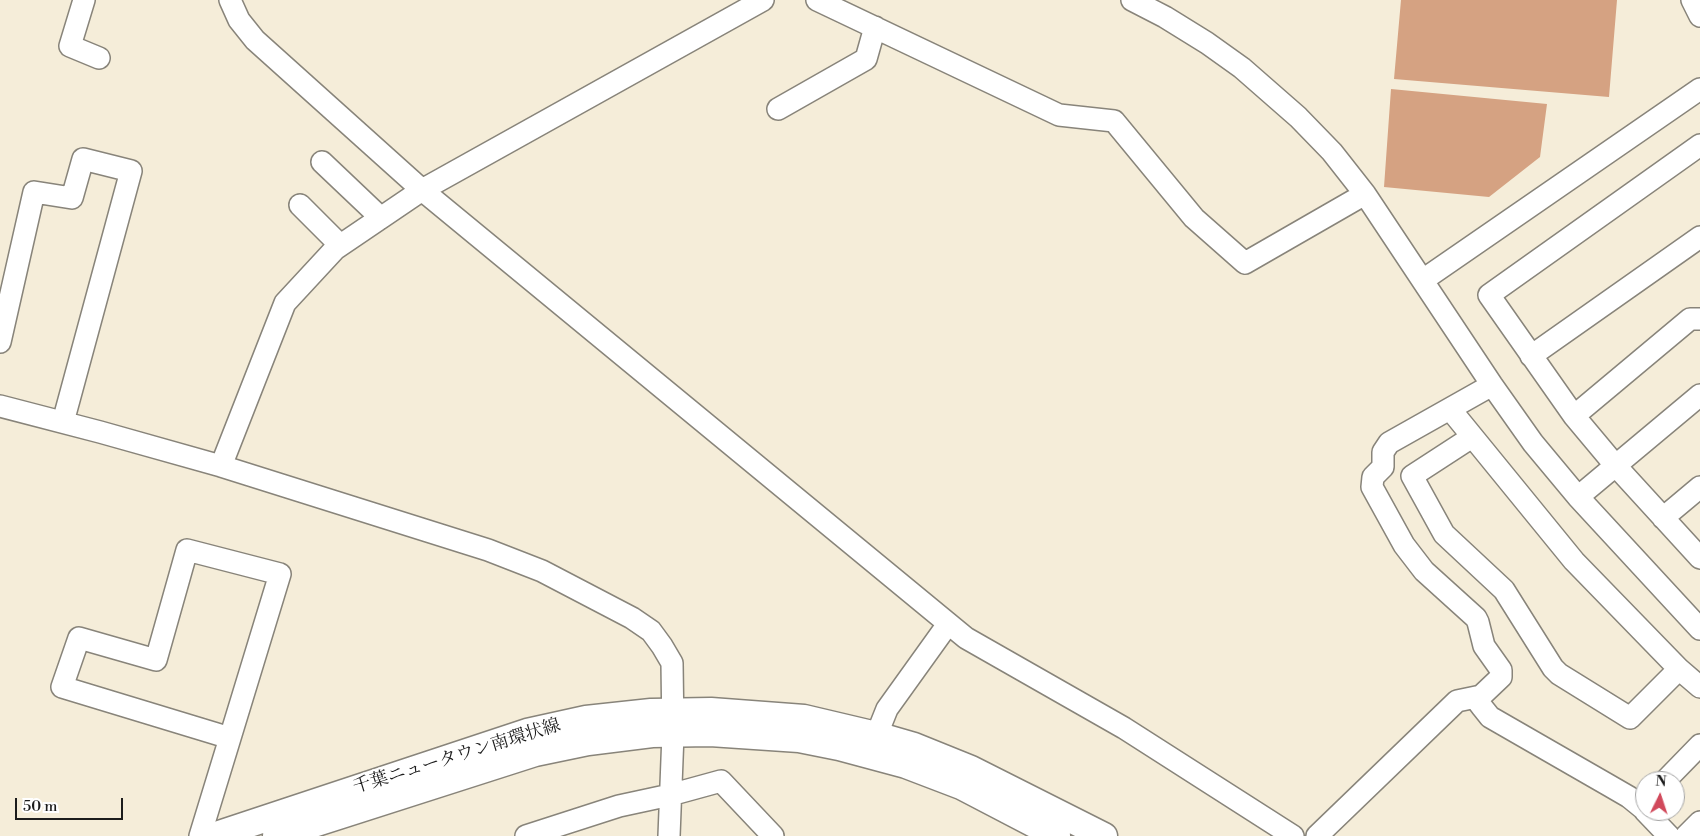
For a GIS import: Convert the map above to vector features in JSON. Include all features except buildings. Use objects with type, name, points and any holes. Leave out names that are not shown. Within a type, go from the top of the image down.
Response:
[{"type":"main road","name":"千葉ニュータウン南環状線","points":[[276,836],[535,753],[588,742],[652,734],[673,722],[711,711],[804,718],[872,744],[906,765],[961,786],[1057,836]]},
{"type":"main road","name":"千葉ニュータウン南環状線","points":[[213,836],[527,732],[586,719],[651,712],[673,722]]},
{"type":"main road","name":"千葉ニュータウン南環状線","points":[[872,744],[914,746],[971,770],[1104,836]]},
{"type":"street","points":[[84,0],[70,46],[99,58]]},
{"type":"street","points":[[230,0],[239,20],[255,40],[422,190],[948,624],[966,638],[1124,728],[1294,836]]},
{"type":"street","points":[[221,466],[285,303],[335,249],[422,190],[763,0]]},
{"type":"street","points":[[817,0],[1059,115],[1114,121],[1194,218],[1245,263],[1365,194]]},
{"type":"street","points":[[1132,0],[1165,17],[1207,43],[1242,68],[1298,117],[1332,152],[1365,194],[1492,385],[1534,443],[1578,497],[1700,629]]},
{"type":"street","points":[[1692,0],[1700,16]]},
{"type":"street","points":[[778,109],[866,59],[875,28]]},
{"type":"street","points":[[1423,280],[1700,89]]},
{"type":"street","points":[[1700,145],[1489,295],[1574,416],[1615,466],[1700,558]]},
{"type":"street","points":[[0,342],[34,192],[72,198],[83,159],[131,171],[63,422]]},
{"type":"street","points":[[322,162],[381,218]]},
{"type":"street","points":[[300,205],[340,245]]},
{"type":"street","points":[[1531,356],[1700,237]]},
{"type":"street","points":[[1574,416],[1690,319],[1700,319]]},
{"type":"street","points":[[1317,836],[1457,702],[1481,696],[1501,677],[1501,670],[1484,646],[1476,618],[1424,571],[1404,545],[1372,487],[1373,477],[1382,467],[1383,452],[1389,443],[1492,385]]},
{"type":"street","points":[[1578,497],[1700,395]]},
{"type":"street","points":[[0,406],[221,466],[504,556],[542,571],[632,618],[651,631],[672,663],[673,722],[669,836]]},
{"type":"street","points":[[1450,409],[1574,561],[1679,669],[1700,687]]},
{"type":"street","points":[[1472,436],[1412,476],[1444,534],[1504,590],[1553,668],[1630,718],[1679,669]]},
{"type":"street","points":[[1663,518],[1700,487]]},
{"type":"street","points":[[200,836],[230,738],[280,574],[187,550],[156,660],[79,638],[62,687],[230,738]]},
{"type":"street","points":[[872,744],[887,709],[948,624]]},
{"type":"street","points":[[1481,696],[1479,703],[1490,716],[1635,802]]},
{"type":"street","points":[[1675,771],[1700,745]]},
{"type":"street","points":[[526,836],[619,806],[721,781],[773,836]]},
{"type":"street","points":[[1656,821],[1669,836]]},
{"type":"street","points":[[1686,836],[1700,822]]}]
